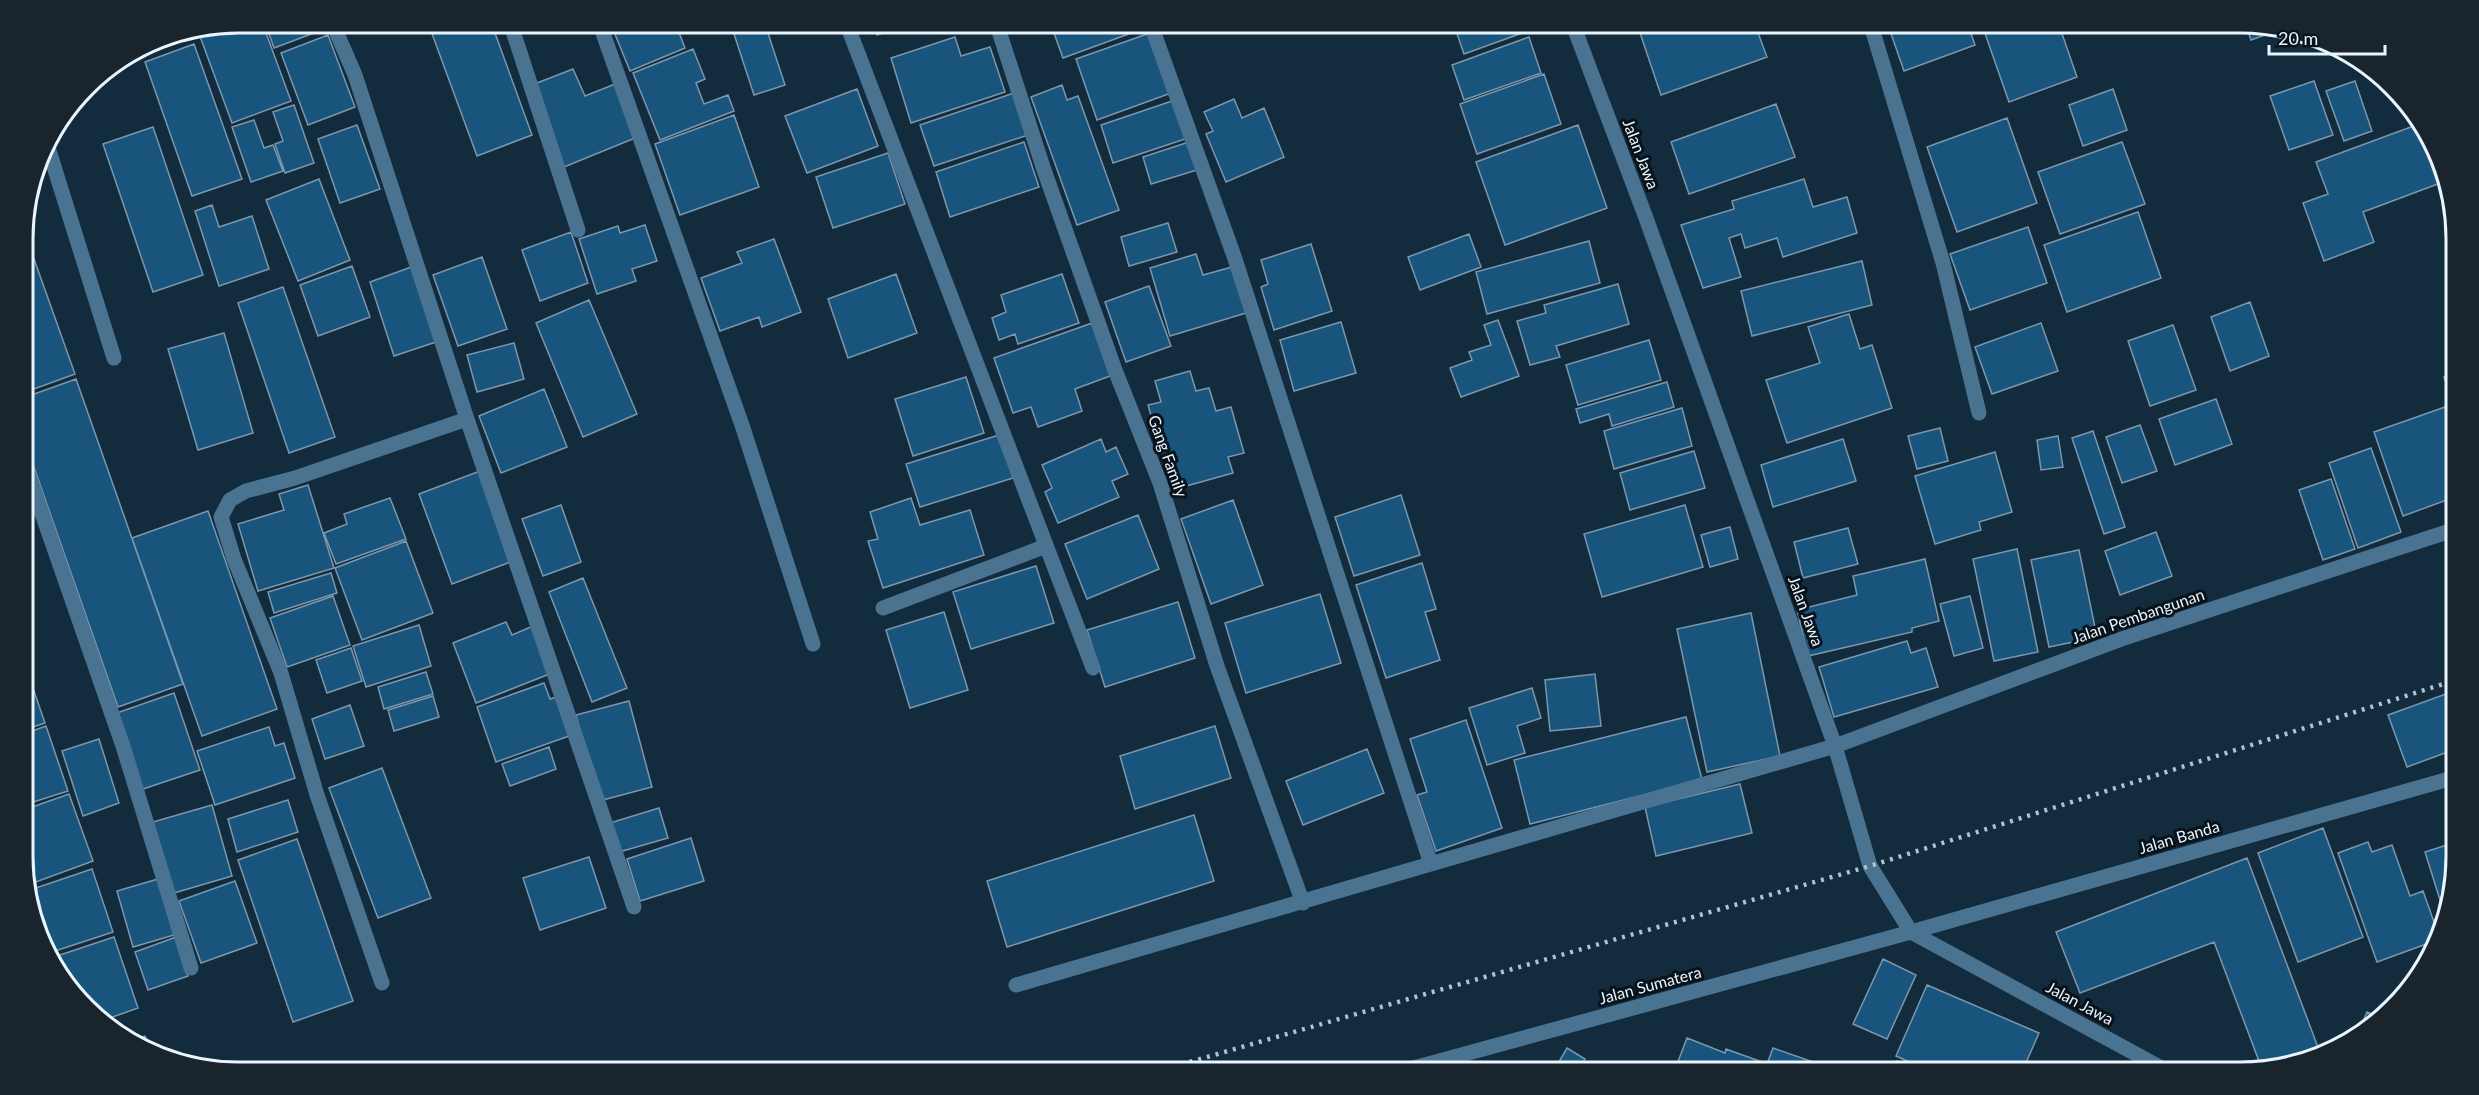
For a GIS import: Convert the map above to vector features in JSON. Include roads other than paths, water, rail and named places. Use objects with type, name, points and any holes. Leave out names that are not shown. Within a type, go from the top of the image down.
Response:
[{"type":"street","points":[[337,33],[355,75],[467,418],[634,907]]},
{"type":"street","points":[[514,33],[578,230]]},
{"type":"street","points":[[603,33],[742,425],[813,644]]},
{"type":"street","points":[[850,33],[1093,668]]},
{"type":"street","name":"Gang Family","points":[[1000,33],[1044,170],[1115,370],[1160,483],[1217,666],[1303,903]]},
{"type":"street","points":[[1154,33],[1283,403],[1431,864]]},
{"type":"street","name":"Jalan Jawa","points":[[1576,33],[1646,218],[1835,746],[1870,866],[1911,932],[2151,1062]]},
{"type":"street","points":[[1873,33],[1943,263],[1979,413]]},
{"type":"street","points":[[51,156],[114,358]]},
{"type":"street","points":[[382,982],[317,795],[281,673],[234,559],[221,517],[230,500],[246,491],[295,478],[467,418]]},
{"type":"street","points":[[33,485],[123,746],[191,968]]},
{"type":"street","name":"Jalan Pembangunan","points":[[1016,985],[1835,746],[2127,637],[2446,532]]},
{"type":"street","points":[[884,608],[1046,546]]},
{"type":"street","name":"Jalan Banda","points":[[1911,932],[2446,780]]},
{"type":"street","name":"Jalan Sumatera","points":[[1438,1062],[1911,932]]},
{"type":"railway","points":[[1190,1062],[1870,866],[2446,683]]}]
